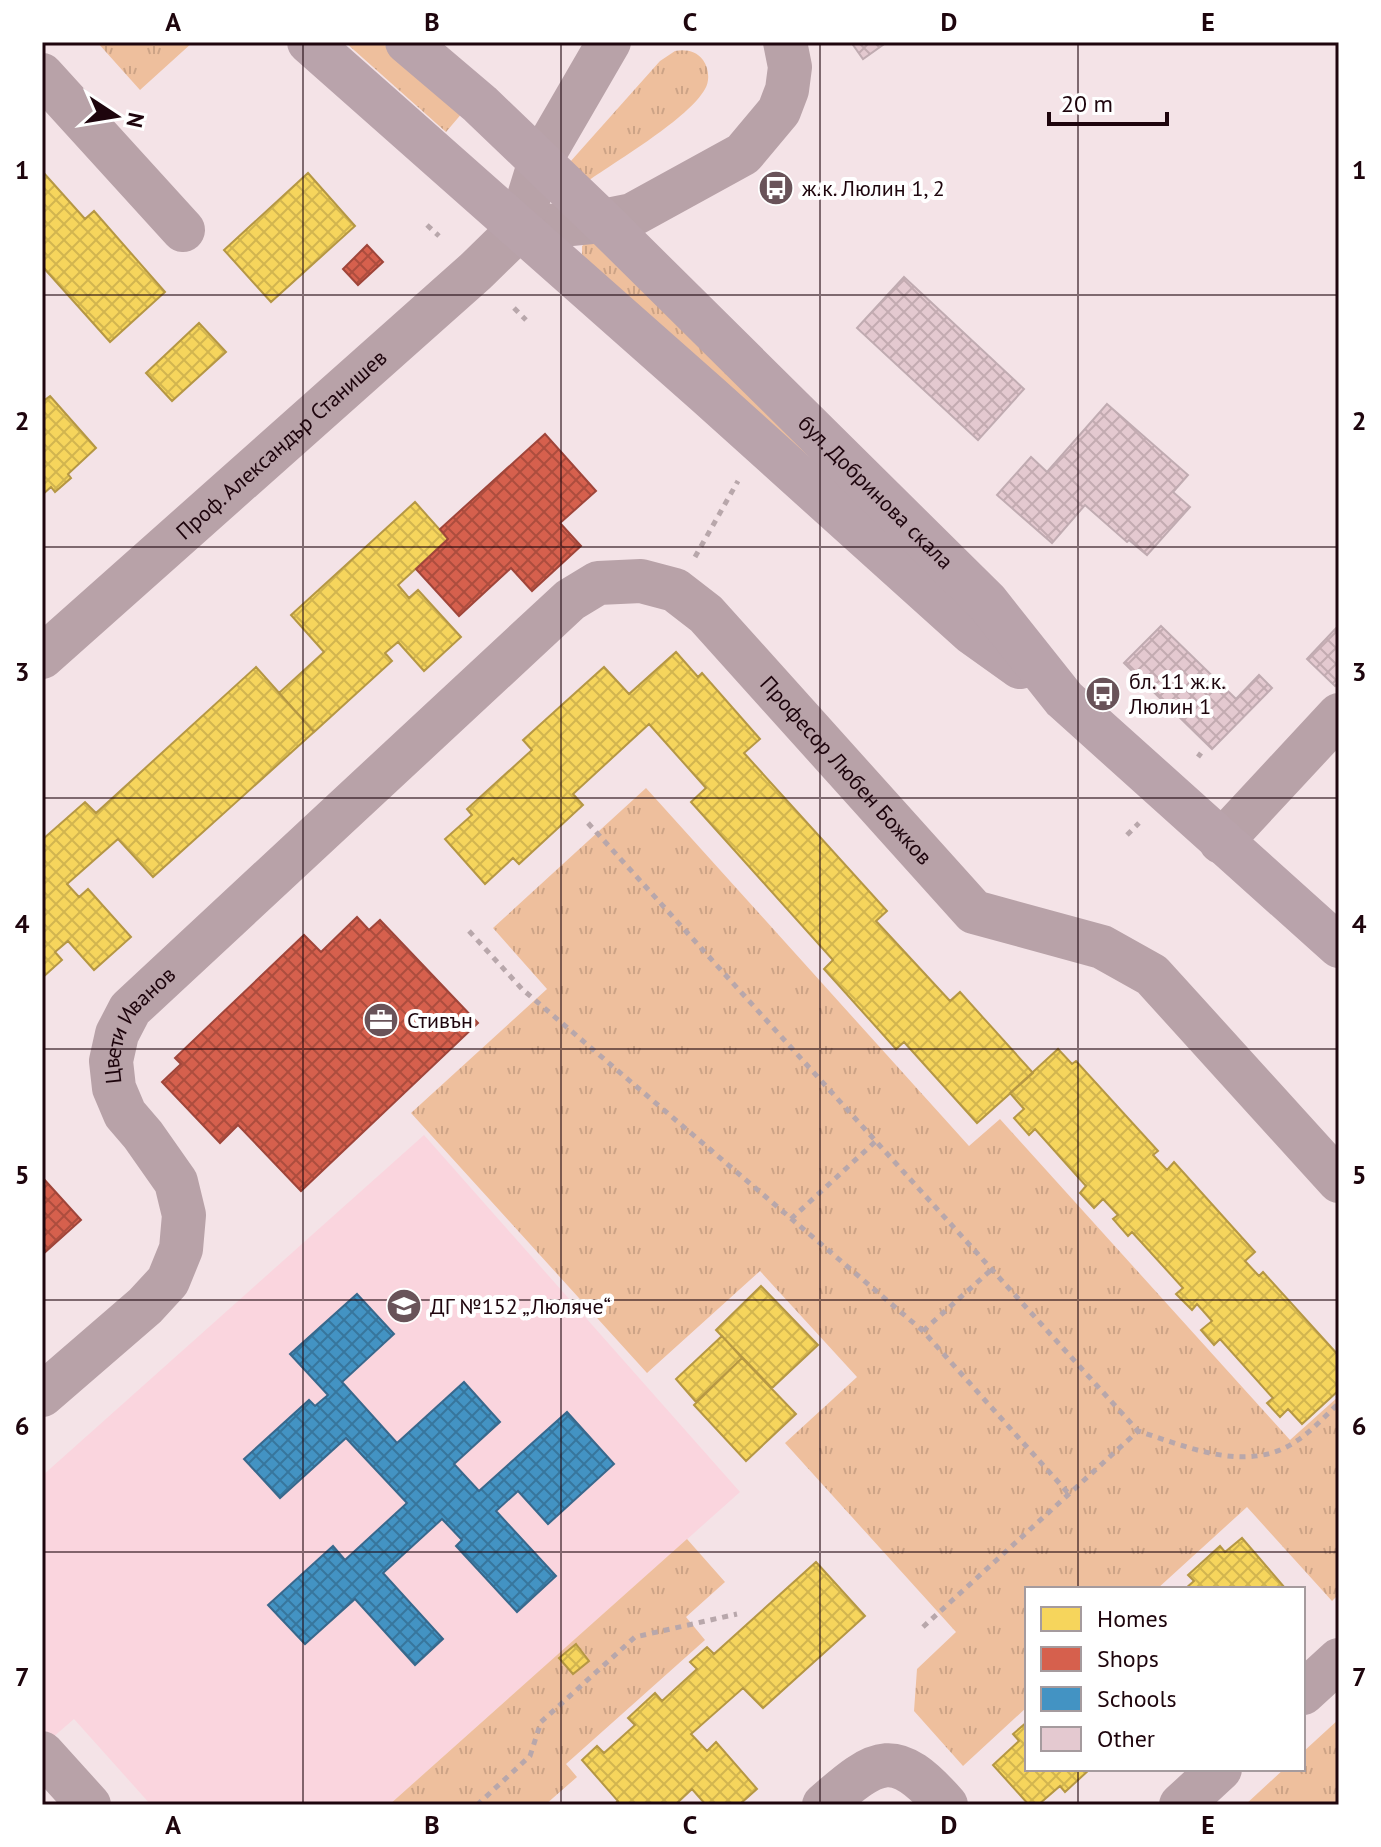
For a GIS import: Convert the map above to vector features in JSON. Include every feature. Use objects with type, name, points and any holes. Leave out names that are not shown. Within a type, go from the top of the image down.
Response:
[{"type":"main road","points":[[309,42],[971,632],[1064,699]]},
{"type":"main road","name":"бул. Добринова скала","points":[[407,42],[480,104],[540,161],[987,602],[1064,699],[1339,946]]},
{"type":"street","points":[[609,42],[540,161],[519,229],[632,215],[743,154],[779,111],[787,90],[790,67],[785,42]]},
{"type":"street","points":[[42,75],[183,230]]},
{"type":"street","name":"Проф. Александър Станишев","points":[[42,657],[476,271],[519,229]]},
{"type":"street","name":"Професор Любен Божков","points":[[352,802],[570,600],[598,583],[641,581],[675,590],[706,614],[974,912],[1102,947],[1152,975],[1339,1181]]},
{"type":"street","points":[[1221,842],[1339,715]]},
{"type":"street","name":"Цвети Иванов","points":[[42,1395],[145,1306],[168,1281],[181,1249],[184,1215],[176,1182],[125,1114],[114,1088],[111,1061],[117,1034],[130,1009],[352,802]]},
{"type":"street","points":[[1305,1691],[1339,1660]]},
{"type":"street","points":[[42,1753],[89,1805]]},
{"type":"street","points":[[824,1805],[856,1777],[884,1765],[899,1766],[913,1772],[946,1805]]},
{"type":"street","points":[[1181,1805],[1218,1771]]},
{"type":"path","points":[[427,225],[439,236]]},
{"type":"path","points":[[514,308],[526,320]]},
{"type":"path","points":[[675,590],[738,481]]},
{"type":"path","points":[[1127,835],[1139,822]]},
{"type":"path","points":[[588,823],[1138,1431],[1216,1455],[1257,1457],[1297,1442],[1339,1403]]},
{"type":"path","points":[[469,931],[522,989],[923,1331],[1069,1494]]},
{"type":"path","points":[[791,1219],[876,1141]]},
{"type":"path","points":[[923,1331],[992,1269]]},
{"type":"path","points":[[923,1627],[1138,1431]]},
{"type":"path","points":[[477,1805],[530,1756],[541,1722],[635,1637],[737,1614]]},
{"type":"shaded area","name":"ДГ №152 „Люляче“","points":[[424,1135],[740,1492],[389,1805],[151,1805],[74,1719],[52,1738],[42,1726],[42,1476]]},
{"type":"green space","points":[[97,42],[193,42],[140,90]]},
{"type":"green space","points":[[345,42],[381,42],[463,112],[446,132]]},
{"type":"green space","points":[[675,51],[690,51],[703,60],[708,74],[705,89],[669,125],[588,181],[570,162],[660,61]]},
{"type":"green space","points":[[591,239],[912,548],[582,256],[582,246]]},
{"type":"green space","points":[[646,788],[969,1146],[1000,1119],[1290,1440],[1339,1396],[1339,1594],[1332,1601],[1247,1507],[1159,1587],[1025,1587],[1025,1709],[963,1766],[914,1711],[917,1669],[956,1632],[785,1443],[857,1377],[760,1271],[647,1373],[411,1113],[547,989],[493,928]]},
{"type":"green space","points":[[687,1539],[725,1582],[686,1617],[705,1640],[566,1764],[577,1777],[545,1805],[389,1805]]},
{"type":"green space","points":[[1339,1719],[1339,1805],[1245,1805],[1282,1771],[1305,1771],[1305,1750]]},
{"type":"building: Homes","points":[[42,171],[85,219],[94,211],[165,292],[110,342],[42,266]]},
{"type":"building: Homes","points":[[308,173],[355,226],[271,302],[224,250]]},
{"type":"building: Homes","points":[[199,323],[226,352],[172,401],[146,373]]},
{"type":"building: Homes","points":[[50,396],[96,448],[68,474],[71,478],[55,492],[51,487],[42,495],[42,402]]},
{"type":"building: Homes","points":[[415,502],[448,539],[398,585],[409,598],[418,590],[461,637],[424,671],[398,642],[385,653],[392,661],[314,732],[279,693],[324,652],[291,615]]},
{"type":"building: Homes","points":[[676,652],[698,677],[702,673],[760,739],[744,753],[887,911],[876,921],[950,1001],[960,992],[1033,1073],[977,1123],[904,1042],[896,1049],[824,969],[833,960],[691,802],[706,788],[649,724],[573,794],[583,805],[519,864],[513,858],[485,884],[445,839],[472,815],[467,809],[532,750],[523,740],[604,667],[629,694]]},
{"type":"building: Homes","points":[[256,667],[314,732],[153,877],[118,839],[67,884],[79,897],[88,889],[131,937],[94,970],[68,941],[55,952],[62,960],[42,978],[42,840],[85,802],[96,813]]},
{"type":"building: Homes","points":[[1058,1049],[1072,1064],[1076,1061],[1158,1151],[1153,1155],[1167,1170],[1174,1162],[1255,1252],[1245,1261],[1259,1276],[1263,1272],[1339,1356],[1339,1390],[1302,1424],[1288,1409],[1280,1417],[1267,1403],[1273,1398],[1220,1339],[1214,1345],[1201,1330],[1212,1321],[1197,1304],[1192,1310],[1176,1294],[1183,1288],[1132,1232],[1128,1236],[1113,1219],[1118,1215],[1103,1199],[1094,1208],[1080,1193],[1086,1186],[1035,1129],[1029,1135],[1014,1118],[1024,1109],[1010,1093]]},
{"type":"building: Homes","points":[[761,1286],[818,1345],[772,1388],[716,1330]]},
{"type":"building: Homes","points":[[722,1336],[742,1358],[696,1402],[676,1379]]},
{"type":"building: Homes","points":[[742,1358],[796,1414],[746,1461],[694,1405]]},
{"type":"building: Homes","points":[[1242,1538],[1284,1587],[1187,1587],[1194,1581],[1188,1575],[1220,1546],[1225,1552]]},
{"type":"building: Homes","points":[[816,1562],[865,1616],[763,1708],[743,1688],[691,1734],[707,1751],[716,1742],[757,1789],[739,1805],[706,1805],[692,1789],[675,1805],[613,1805],[618,1801],[582,1760],[597,1746],[604,1753],[635,1725],[628,1718],[655,1693],[662,1701],[697,1669],[690,1662],[707,1647],[714,1654]]},
{"type":"building: Homes","points":[[576,1644],[589,1661],[573,1674],[559,1658]]},
{"type":"building: Homes","points":[[1025,1724],[1025,1771],[1088,1771],[1065,1792],[1060,1786],[1038,1805],[1029,1805],[993,1765],[1019,1741],[1013,1734]]},
{"type":"building: Shops","points":[[367,245],[383,262],[358,285],[343,269]]},
{"type":"building: Shops","points":[[545,434],[596,491],[560,523],[581,546],[532,591],[511,568],[459,616],[416,569],[448,539],[440,529]]},
{"type":"building: Shops","points":[[357,917],[369,930],[380,920],[478,1023],[301,1191],[238,1125],[220,1143],[162,1082],[181,1064],[175,1058],[304,935],[321,952]]},
{"type":"building: Shops","points":[[42,1177],[81,1220],[42,1255]]},
{"type":"building: Schools","points":[[357,1294],[394,1334],[342,1382],[397,1443],[464,1382],[500,1422],[454,1464],[479,1491],[567,1412],[614,1464],[548,1524],[518,1491],[496,1511],[556,1576],[517,1612],[456,1546],[462,1540],[442,1519],[383,1573],[443,1639],[415,1665],[355,1599],[305,1644],[268,1605],[333,1546],[345,1560],[407,1503],[346,1438],[280,1498],[244,1459],[309,1400],[315,1406],[328,1395],[290,1354]]},
{"type":"building: Other","points":[[851,42],[887,42],[863,59]]},
{"type":"building: Other","points":[[904,277],[1024,389],[978,440],[857,328]]},
{"type":"building: Other","points":[[1107,404],[1188,475],[1173,492],[1190,507],[1147,555],[1129,540],[1127,542],[1085,505],[1052,543],[997,495],[1031,457],[1047,472]]},
{"type":"building: Other","points":[[1339,625],[1339,681],[1335,686],[1307,659]]},
{"type":"building: Other","points":[[1161,626],[1236,699],[1259,675],[1272,688],[1212,749],[1124,663]]},
{"type":"place","name":"ж.к. Люлин 1, 2","points":[[776,188]]},
{"type":"place","name":"бл. 11 ж.к. Люлин 1","points":[[1103,694]]},
{"type":"place","name":"Стивън","points":[[381,1020]]},
{"type":"place","name":"ДГ №152 „Люляче“","points":[[404,1306]]}]
